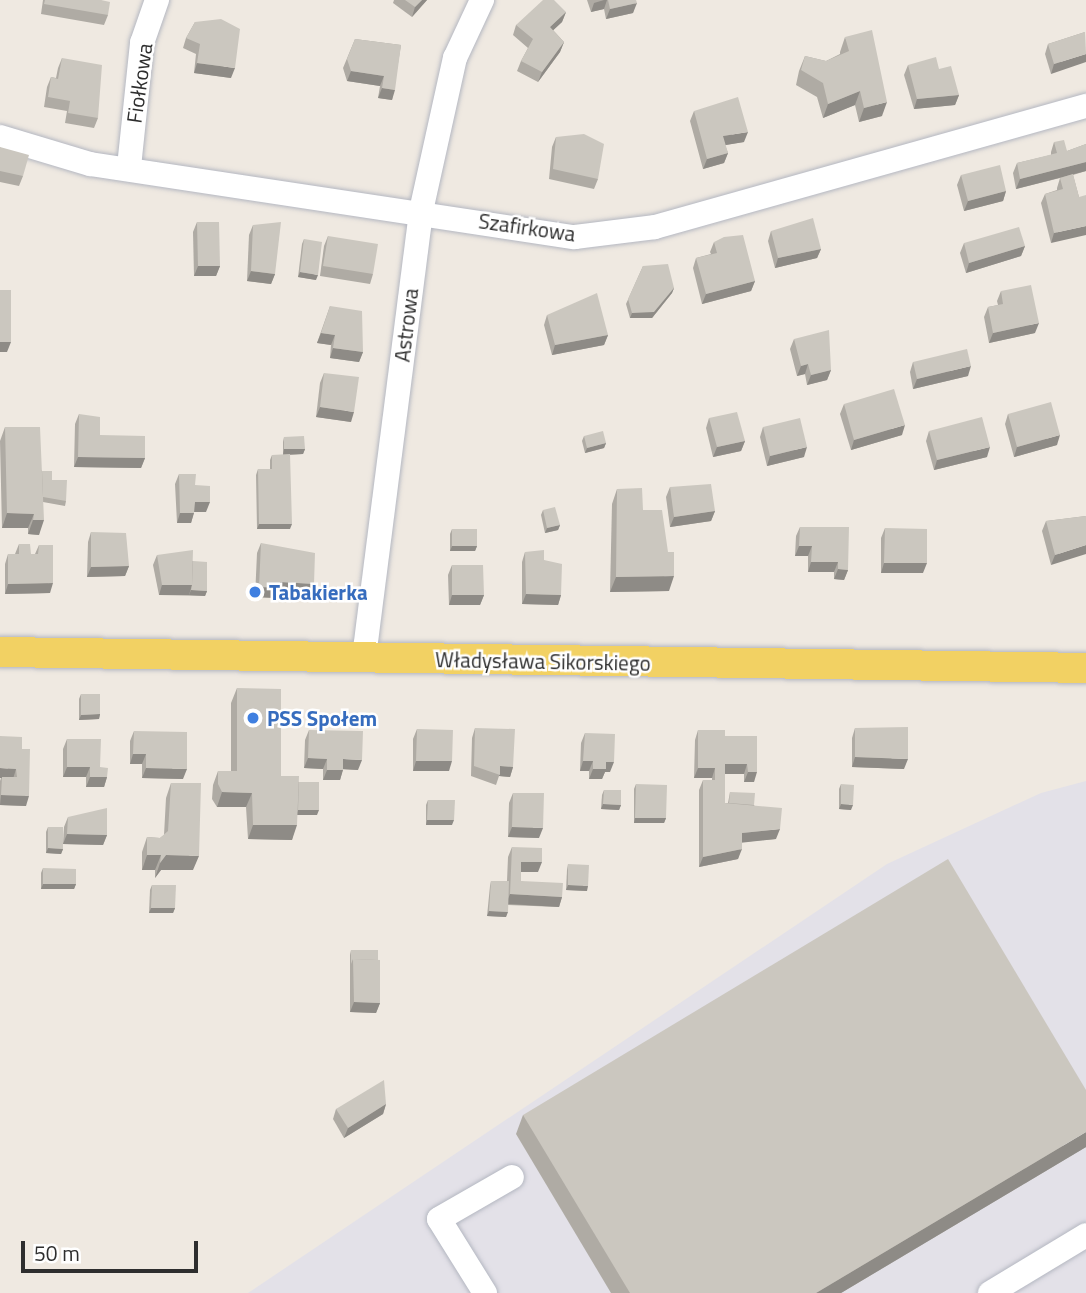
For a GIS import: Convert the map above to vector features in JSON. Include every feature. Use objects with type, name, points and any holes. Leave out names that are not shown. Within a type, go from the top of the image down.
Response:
[{"type":"main road","name":"Władysława Sikorskiego","points":[[0,652],[1086,668]]},
{"type":"street","name":"Fiołkowa","points":[[129,167],[142,43],[157,0]]},
{"type":"street","name":"Astrowa","points":[[364,657],[421,211],[455,58],[482,0]]},
{"type":"street","name":"Szafirkowa","points":[[0,137],[90,164],[129,167],[575,237],[655,227],[1086,106]]},
{"type":"street","points":[[485,1293],[439,1219],[512,1177]]},
{"type":"street","points":[[990,1293],[1086,1235]]},
{"type":"shaded area","points":[[1086,781],[1086,1293],[248,1293],[887,864],[1041,793]]},
{"type":"building","points":[[45,0],[110,2],[108,15],[44,4]]},
{"type":"building","points":[[405,0],[422,0],[415,7]]},
{"type":"building","points":[[543,0],[554,0],[566,12],[550,27],[564,42],[542,72],[521,61],[533,39],[516,25]]},
{"type":"building","points":[[608,0],[636,0],[637,3],[610,9]]},
{"type":"building","points":[[221,19],[240,29],[235,68],[197,63],[200,44],[186,38],[195,22]]},
{"type":"building","points":[[872,30],[887,102],[864,108],[860,91],[828,104],[823,83],[801,70],[805,56],[826,61],[849,51],[845,37]]},
{"type":"building","points":[[1085,32],[1086,54],[1054,64],[1048,44]]},
{"type":"building","points":[[355,39],[401,45],[395,90],[382,88],[384,76],[351,71],[347,59]]},
{"type":"building","points":[[936,57],[939,69],[951,66],[959,95],[917,99],[908,65]]},
{"type":"building","points":[[62,58],[102,65],[98,118],[68,113],[70,101],[48,97],[51,77],[58,79]]},
{"type":"building","points":[[738,97],[748,132],[723,136],[728,153],[707,159],[694,111]]},
{"type":"building","points":[[584,134],[604,144],[598,179],[553,169],[556,137]]},
{"type":"building","points":[[1064,140],[1067,151],[1086,144],[1086,162],[1020,179],[1017,163],[1057,153],[1054,142]]},
{"type":"building","points":[[0,147],[29,155],[23,176],[0,171]]},
{"type":"building","points":[[1000,165],[1006,191],[968,201],[961,175]]},
{"type":"building","points":[[1073,174],[1079,197],[1086,195],[1086,226],[1054,233],[1045,194],[1063,189],[1060,178]]},
{"type":"building","points":[[813,218],[821,249],[778,258],[771,231]]},
{"type":"building","points":[[197,222],[219,222],[220,266],[198,266]]},
{"type":"building","points":[[281,222],[275,274],[251,271],[253,225]]},
{"type":"building","points":[[1019,227],[1025,246],[969,263],[964,243]]},
{"type":"building","points":[[743,235],[755,281],[706,294],[696,258],[717,253],[714,242],[724,237]]},
{"type":"building","points":[[328,236],[378,244],[373,274],[323,266]]},
{"type":"building","points":[[304,239],[322,242],[318,275],[300,272]]},
{"type":"building","points":[[668,264],[674,288],[654,312],[632,313],[628,299],[643,266]]},
{"type":"building","points":[[1031,285],[1039,323],[993,333],[988,307],[1003,304],[1001,291]]},
{"type":"building","points":[[0,290],[11,290],[11,342],[0,342]]},
{"type":"building","points":[[597,293],[608,335],[555,345],[547,315]]},
{"type":"building","points":[[330,306],[362,311],[363,352],[333,348],[335,335],[321,333]]},
{"type":"building","points":[[829,330],[831,370],[811,375],[808,364],[801,366],[794,339]]},
{"type":"building","points":[[967,349],[971,366],[917,379],[913,362]]},
{"type":"building","points":[[324,373],[359,377],[354,412],[320,407]]},
{"type":"building","points":[[894,389],[905,425],[854,440],[844,404]]},
{"type":"building","points":[[1051,402],[1060,435],[1017,447],[1008,414]]},
{"type":"building","points":[[737,412],[745,441],[717,447],[709,418]]},
{"type":"building","points":[[79,414],[100,417],[100,435],[145,436],[145,458],[78,457]]},
{"type":"building","points":[[982,417],[990,447],[937,460],[929,431]]},
{"type":"building","points":[[800,418],[807,447],[770,456],[763,427]]},
{"type":"building","points":[[5,427],[40,427],[44,520],[33,520],[34,514],[7,513]]},
{"type":"building","points":[[603,431],[606,443],[587,448],[584,436]]},
{"type":"building","points":[[304,436],[305,449],[284,449],[284,437]]},
{"type":"building","points":[[290,454],[292,524],[259,524],[258,469],[272,469],[272,455]]},
{"type":"building","points":[[42,471],[52,471],[52,480],[67,480],[66,501],[43,497]]},
{"type":"building","points":[[179,474],[196,474],[195,485],[210,486],[210,502],[195,502],[194,513],[180,513]]},
{"type":"building","points":[[711,484],[715,511],[674,517],[670,487]]},
{"type":"building","points":[[642,488],[643,510],[662,510],[668,552],[674,552],[674,576],[616,577],[617,489]]},
{"type":"building","points":[[555,507],[560,525],[547,528],[543,510]]},
{"type":"building","points":[[1086,516],[1086,545],[1055,555],[1046,521]]},
{"type":"building","points":[[800,527],[849,527],[848,570],[838,569],[838,562],[811,562],[812,546],[799,546]]},
{"type":"building","points":[[885,528],[927,529],[927,563],[884,563]]},
{"type":"building","points":[[452,529],[477,529],[477,546],[452,546]]},
{"type":"building","points":[[91,532],[126,533],[129,566],[91,567]]},
{"type":"building","points":[[261,543],[315,553],[314,584],[280,582],[279,588],[259,587]]},
{"type":"building","points":[[19,544],[30,544],[31,554],[38,554],[39,545],[53,545],[53,583],[8,584],[8,554],[19,554]]},
{"type":"building","points":[[193,550],[192,585],[162,585],[157,555]]},
{"type":"building","points":[[544,550],[544,560],[562,564],[561,595],[526,594],[525,552]]},
{"type":"building","points":[[193,561],[207,562],[207,591],[191,590]]},
{"type":"building","points":[[452,565],[483,565],[484,595],[452,595]]},
{"type":"building","points":[[237,688],[281,689],[281,776],[299,776],[297,825],[253,825],[252,793],[222,792],[218,784],[218,771],[237,771]]},
{"type":"building","points":[[81,694],[100,694],[100,714],[81,715]]},
{"type":"building","points":[[908,727],[908,759],[855,757],[855,728]]},
{"type":"building","points":[[475,728],[515,729],[513,767],[500,766],[500,775],[474,766]]},
{"type":"building","points":[[417,729],[453,730],[452,761],[416,761]]},
{"type":"building","points":[[309,730],[363,731],[362,760],[343,759],[343,770],[327,770],[327,759],[308,758]]},
{"type":"building","points":[[698,730],[725,730],[725,736],[757,736],[757,772],[748,772],[747,764],[725,764],[725,803],[782,808],[780,829],[742,833],[742,849],[703,857],[703,780],[715,780],[715,768],[698,768]]},
{"type":"building","points":[[134,731],[187,732],[187,769],[146,768],[146,754],[133,754]]},
{"type":"building","points":[[585,733],[615,734],[614,762],[606,762],[606,769],[593,769],[593,761],[583,761]]},
{"type":"building","points":[[0,736],[22,737],[22,749],[30,749],[29,796],[1,795],[2,777],[17,777],[16,769],[0,768]]},
{"type":"building","points":[[67,739],[101,739],[100,767],[108,768],[107,777],[90,777],[90,767],[67,767]]},
{"type":"building","points":[[299,782],[319,782],[319,810],[298,810]]},
{"type":"building","points":[[171,783],[201,783],[199,856],[166,855],[160,863],[161,855],[147,855],[147,837],[160,838],[168,831]]},
{"type":"building","points":[[636,784],[667,785],[666,818],[635,818]]},
{"type":"building","points":[[841,784],[854,785],[853,805],[841,804]]},
{"type":"building","points":[[604,790],[621,790],[621,805],[603,804]]},
{"type":"building","points":[[730,792],[755,793],[754,805],[729,803]]},
{"type":"building","points":[[513,793],[544,793],[543,828],[512,827]]},
{"type":"building","points":[[428,800],[455,800],[454,820],[427,820]]},
{"type":"building","points":[[107,808],[107,835],[67,834],[68,817]]},
{"type":"building","points":[[48,827],[63,827],[63,849],[48,848]]},
{"type":"building","points":[[512,847],[542,848],[542,862],[521,862],[521,881],[563,883],[562,897],[510,894]]},
{"type":"building","points":[[948,859],[1086,1090],[1086,1132],[816,1293],[630,1293],[523,1115]]},
{"type":"building","points":[[568,864],[589,865],[588,886],[568,885]]},
{"type":"building","points":[[43,868],[76,869],[76,884],[43,884]]},
{"type":"building","points":[[491,881],[509,881],[508,912],[489,911]]},
{"type":"building","points":[[152,885],[176,885],[175,908],[151,908]]},
{"type":"building","points":[[351,950],[378,950],[378,960],[353,959],[351,964]]},
{"type":"building","points":[[353,959],[380,960],[380,1003],[354,1002]]},
{"type":"building","points":[[384,1080],[386,1104],[348,1128],[336,1109]]},
{"type":"place","name":"Tabakierka","points":[[255,592]]},
{"type":"place","name":"PSS Społem","points":[[253,718]]}]
